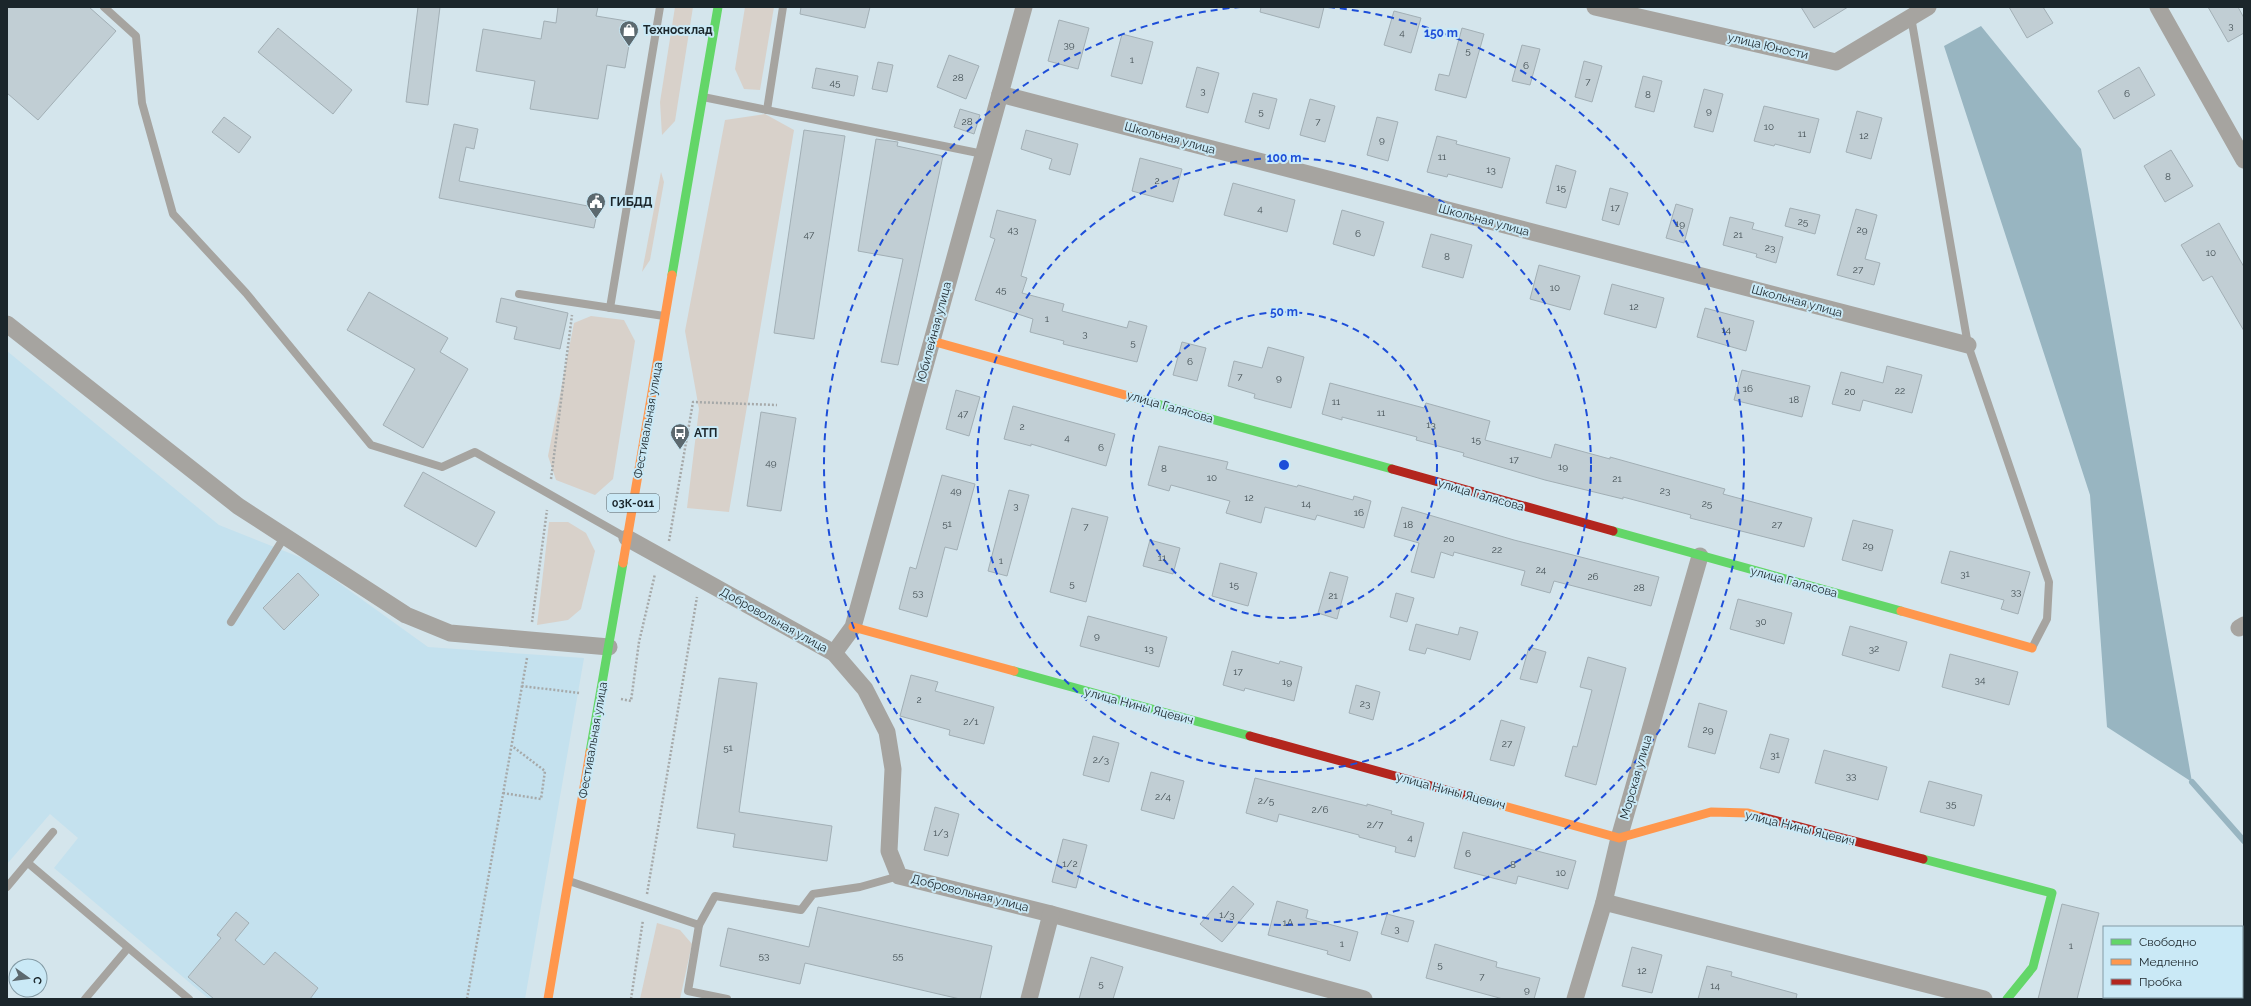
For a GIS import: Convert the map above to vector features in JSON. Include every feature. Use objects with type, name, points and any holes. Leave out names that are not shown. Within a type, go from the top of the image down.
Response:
[{"type":"street","name":"Фестивальная улица","points":[[548,999],[718,7]]},
{"type":"street","name":"Юбилейная улица","points":[[834,653],[853,627],[1024,7]]},
{"type":"street","name":"улица Юности","points":[[1595,7],[1836,62],[1928,7]]},
{"type":"street","points":[[2158,7],[2244,160]]},
{"type":"street","name":"Школьная улица","points":[[1000,94],[1968,345]]},
{"type":"street","points":[[7,324],[238,506],[406,615],[450,633],[609,647]]},
{"type":"street","name":"улица Галясова","points":[[932,341],[2032,648]]},
{"type":"street","name":"Добровольная улица","points":[[627,538],[700,580],[834,653],[865,689],[887,732],[893,769],[889,851],[899,876],[1051,914],[1364,999]]},
{"type":"street","name":"Морская улица","points":[[1575,999],[1604,902],[1619,838],[1700,556]]},
{"type":"street","name":"улица Нины Яцевич","points":[[853,627],[1619,838],[1711,812],[1748,813],[2052,893],[2033,967],[2007,999]]},
{"type":"street","points":[[1604,902],[1984,999]]},
{"type":"street","points":[[1029,999],[1051,914]]},
{"type":"lane","points":[[104,7],[136,36],[142,103],[173,214],[246,293],[371,445],[442,467],[475,452],[627,538]]},
{"type":"lane","points":[[610,308],[660,7]]},
{"type":"lane","points":[[767,110],[783,7]]},
{"type":"lane","points":[[1911,17],[1968,345],[2049,582],[2047,619],[2032,648]]},
{"type":"lane","points":[[702,97],[983,154]]},
{"type":"lane","points":[[519,294],[665,316]]},
{"type":"lane","points":[[231,622],[285,536]]},
{"type":"lane","points":[[7,887],[53,832]]},
{"type":"lane","points":[[28,863],[189,999]]},
{"type":"lane","points":[[727,999],[688,991],[698,925],[716,896],[801,910],[813,894],[860,887],[899,876]]},
{"type":"lane","points":[[568,881],[698,925]]},
{"type":"lane","points":[[85,999],[128,948]]},
{"type":"path","points":[[631,999],[700,580]]},
{"type":"path","points":[[467,999],[522,686]]},
{"type":"path","points":[[504,793],[541,799],[545,771],[512,746]]},
{"type":"shaded area","points":[[675,7],[693,7],[675,121],[662,135],[660,102]]},
{"type":"shaded area","points":[[745,7],[774,7],[760,90],[744,89],[735,69]]},
{"type":"shaded area","points":[[1981,26],[2081,149],[2192,782],[2107,727],[2090,495],[1944,46]]},
{"type":"shaded area","points":[[765,114],[794,130],[729,512],[687,508],[699,409],[685,331],[725,120]]},
{"type":"shaded area","points":[[661,172],[664,182],[650,260],[642,272]]},
{"type":"shaded area","points":[[591,316],[624,320],[635,341],[613,479],[595,495],[556,480],[548,456],[574,323]]},
{"type":"shaded area","points":[[7,351],[219,525],[307,560],[428,647],[584,658],[525,999],[209,999],[54,868],[78,838],[50,814],[7,864]]},
{"type":"shaded area","points":[[549,522],[568,522],[586,533],[595,551],[581,609],[568,620],[537,625]]},
{"type":"shaded area","points":[[657,923],[680,930],[692,944],[680,999],[640,999]]},
{"type":"building","points":[[7,7],[89,7],[116,31],[38,120],[7,93]]},
{"type":"building","points":[[418,7],[440,7],[428,105],[406,102]]},
{"type":"building","points":[[558,7],[598,7],[596,16],[633,22],[625,68],[607,65],[598,119],[530,109],[535,81],[476,71],[483,29],[541,39],[544,21],[556,23]]},
{"type":"building","points":[[801,7],[870,7],[865,28],[800,14]]},
{"type":"building","points":[[1261,7],[1324,7],[1319,28],[1260,12]]},
{"type":"building","points":[[1801,7],[1848,7],[1814,28]]},
{"type":"building","points":[[2009,7],[2043,7],[2053,23],[2027,38]]},
{"type":"building","points":[[2208,7],[2238,7],[2244,18],[2244,33],[2228,42]]},
{"type":"building","points":[[1394,11],[1421,18],[1411,53],[1384,45]]},
{"type":"building","points":[[1059,20],[1089,28],[1078,69],[1048,61]]},
{"type":"building","points":[[278,28],[352,90],[333,114],[258,52]]},
{"type":"building","points":[[1462,28],[1484,34],[1466,98],[1435,90],[1439,74],[1449,76]]},
{"type":"building","points":[[1122,34],[1153,42],[1142,84],[1111,76]]},
{"type":"building","points":[[1522,45],[1540,49],[1530,85],[1512,81]]},
{"type":"building","points":[[949,55],[979,66],[966,99],[937,87]]},
{"type":"building","points":[[1584,61],[1602,66],[1592,102],[1575,97]]},
{"type":"building","points":[[878,62],[893,65],[887,92],[872,89]]},
{"type":"building","points":[[1197,67],[1219,73],[1208,113],[1186,107]]},
{"type":"building","points":[[2139,67],[2155,95],[2114,119],[2098,91]]},
{"type":"building","points":[[816,68],[858,76],[854,96],[812,88]]},
{"type":"building","points":[[1643,76],[1662,81],[1654,112],[1635,107]]},
{"type":"building","points":[[1704,89],[1723,94],[1713,132],[1694,127]]},
{"type":"building","points":[[1253,93],[1277,99],[1269,129],[1245,122]]},
{"type":"building","points":[[1310,99],[1335,106],[1325,142],[1300,135]]},
{"type":"building","points":[[1764,106],[1819,119],[1810,153],[1775,144],[1774,146],[1754,141]]},
{"type":"building","points":[[960,109],[980,115],[974,134],[954,127]]},
{"type":"building","points":[[1857,111],[1882,118],[1871,159],[1846,152]]},
{"type":"building","points":[[224,117],[251,137],[239,153],[212,132]]},
{"type":"building","points":[[1377,117],[1398,122],[1388,161],[1367,155]]},
{"type":"building","points":[[454,124],[478,129],[474,149],[466,147],[459,181],[598,208],[594,228],[439,198]]},
{"type":"building","points":[[804,130],[845,136],[814,339],[774,333]]},
{"type":"building","points":[[1026,130],[1078,144],[1070,175],[1049,169],[1052,159],[1021,149]]},
{"type":"building","points":[[1437,136],[1457,141],[1456,144],[1510,158],[1502,188],[1448,174],[1447,177],[1427,172]]},
{"type":"building","points":[[876,139],[898,142],[897,146],[943,156],[898,365],[881,362],[903,259],[858,251]]},
{"type":"building","points":[[2171,150],[2193,186],[2165,202],[2144,166]]},
{"type":"building","points":[[1140,158],[1182,169],[1173,202],[1132,191]]},
{"type":"building","points":[[1556,165],[1576,171],[1566,208],[1546,203]]},
{"type":"building","points":[[1233,183],[1295,200],[1287,232],[1224,215]]},
{"type":"building","points":[[1610,188],[1628,193],[1619,225],[1602,220]]},
{"type":"building","points":[[1676,204],[1693,209],[1684,243],[1666,238]]},
{"type":"building","points":[[1790,208],[1820,215],[1815,234],[1785,226]]},
{"type":"building","points":[[1856,209],[1877,215],[1865,259],[1880,263],[1874,285],[1837,275]]},
{"type":"building","points":[[997,210],[1036,220],[1021,276],[1027,278],[1022,293],[1064,304],[1062,311],[1127,328],[1129,321],[1147,326],[1137,362],[1063,344],[1064,341],[1030,332],[1033,319],[975,300],[995,239],[990,237]]},
{"type":"building","points":[[1342,210],[1384,222],[1374,256],[1333,244]]},
{"type":"building","points":[[1730,217],[1754,223],[1752,229],[1783,237],[1776,263],[1756,257],[1757,254],[1723,245]]},
{"type":"building","points":[[2219,223],[2244,267],[2244,331],[2212,276],[2203,281],[2181,245]]},
{"type":"building","points":[[1431,234],[1472,245],[1463,278],[1422,267]]},
{"type":"building","points":[[1539,265],[1580,276],[1570,310],[1530,299]]},
{"type":"building","points":[[1612,284],[1664,298],[1656,328],[1604,314]]},
{"type":"building","points":[[369,292],[448,338],[440,352],[468,369],[423,448],[383,425],[415,369],[347,330]]},
{"type":"building","points":[[501,298],[568,313],[560,349],[514,339],[517,327],[496,322]]},
{"type":"building","points":[[1705,308],[1754,321],[1746,351],[1697,337]]},
{"type":"building","points":[[1182,342],[1206,348],[1197,381],[1173,375]]},
{"type":"building","points":[[1268,347],[1304,357],[1291,408],[1254,398],[1255,394],[1228,386],[1234,361],[1262,368]]},
{"type":"building","points":[[1887,366],[1922,375],[1912,413],[1863,400],[1860,411],[1832,404],[1841,372],[1883,383]]},
{"type":"building","points":[[1742,370],[1810,386],[1802,417],[1734,400]]},
{"type":"building","points":[[1330,383],[1424,408],[1426,403],[1490,421],[1485,440],[1551,458],[1555,444],[1610,459],[1610,457],[1725,489],[1723,494],[1812,518],[1804,547],[1690,518],[1691,515],[1623,497],[1623,499],[1545,480],[1463,456],[1464,453],[1416,440],[1417,437],[1342,417],[1342,420],[1322,414]]},
{"type":"building","points":[[956,390],[980,397],[969,436],[946,429]]},
{"type":"building","points":[[1013,406],[1115,434],[1106,466],[1031,444],[1031,446],[1004,439]]},
{"type":"building","points":[[761,412],[796,418],[781,511],[747,506]]},
{"type":"building","points":[[1159,446],[1228,462],[1226,469],[1297,487],[1298,485],[1353,500],[1354,496],[1371,501],[1364,528],[1317,515],[1315,520],[1265,507],[1261,523],[1226,513],[1230,501],[1171,485],[1169,491],[1148,485]]},
{"type":"building","points":[[423,472],[495,512],[476,547],[404,506]]},
{"type":"building","points":[[942,475],[975,484],[957,550],[945,547],[927,617],[899,609],[910,567],[916,569]]},
{"type":"building","points":[[1009,490],[1029,495],[1007,576],[988,571]]},
{"type":"building","points":[[1402,507],[1514,540],[1659,577],[1651,606],[1554,581],[1550,593],[1521,585],[1525,571],[1454,552],[1453,556],[1441,552],[1434,578],[1411,572],[1419,543],[1394,536]]},
{"type":"building","points":[[1072,508],[1108,517],[1086,602],[1050,592]]},
{"type":"building","points":[[1853,520],[1893,530],[1882,571],[1842,560]]},
{"type":"building","points":[[1150,540],[1180,548],[1173,574],[1143,566]]},
{"type":"building","points":[[1950,551],[2030,572],[2018,614],[2001,609],[2004,600],[1941,583]]},
{"type":"building","points":[[1220,563],[1257,573],[1248,606],[1212,596]]},
{"type":"building","points":[[1330,572],[1348,577],[1337,619],[1318,613]]},
{"type":"building","points":[[298,573],[319,595],[284,630],[263,608]]},
{"type":"building","points":[[1396,593],[1414,598],[1407,622],[1390,617]]},
{"type":"building","points":[[1738,599],[1792,613],[1784,644],[1730,629]]},
{"type":"building","points":[[1088,616],[1167,637],[1159,667],[1080,646]]},
{"type":"building","points":[[1416,624],[1458,635],[1460,627],[1478,632],[1470,660],[1427,648],[1425,654],[1409,650]]},
{"type":"building","points":[[1850,626],[1907,642],[1899,671],[1842,655]]},
{"type":"building","points":[[1529,647],[1546,652],[1537,683],[1520,679]]},
{"type":"building","points":[[1232,651],[1279,664],[1280,661],[1302,667],[1294,701],[1245,688],[1244,691],[1223,685]]},
{"type":"building","points":[[1950,654],[2018,672],[2009,705],[1942,687]]},
{"type":"building","points":[[1588,657],[1626,668],[1596,785],[1565,776],[1573,746],[1577,747],[1592,690],[1580,687]]},
{"type":"building","points":[[911,675],[938,682],[935,691],[994,707],[984,744],[949,735],[950,730],[900,716]]},
{"type":"building","points":[[719,678],[757,683],[739,812],[832,826],[827,861],[733,847],[735,834],[697,828]]},
{"type":"building","points":[[1356,685],[1380,692],[1373,720],[1349,713]]},
{"type":"building","points":[[1699,703],[1727,711],[1715,754],[1688,747]]},
{"type":"building","points":[[1501,720],[1525,727],[1514,766],[1490,760]]},
{"type":"building","points":[[1770,734],[1789,739],[1779,773],[1760,768]]},
{"type":"building","points":[[1093,736],[1119,743],[1109,782],[1083,775]]},
{"type":"building","points":[[1824,750],[1887,767],[1878,800],[1815,783]]},
{"type":"building","points":[[1151,772],[1184,781],[1174,819],[1141,810]]},
{"type":"building","points":[[1255,778],[1367,806],[1367,804],[1392,811],[1391,814],[1424,823],[1415,857],[1395,852],[1396,847],[1359,837],[1359,835],[1279,814],[1277,822],[1246,813]]},
{"type":"building","points":[[1929,781],[1982,795],[1974,826],[1920,812]]},
{"type":"building","points":[[935,807],[959,814],[948,856],[924,850]]},
{"type":"building","points":[[1463,832],[1576,861],[1568,889],[1518,876],[1516,884],[1454,868]]},
{"type":"building","points":[[1063,839],[1087,845],[1076,888],[1052,882]]},
{"type":"building","points":[[1233,886],[1254,904],[1222,942],[1200,924]]},
{"type":"building","points":[[1277,901],[1308,910],[1306,918],[1358,932],[1350,961],[1327,954],[1328,951],[1268,935]]},
{"type":"building","points":[[2062,904],[2099,913],[2077,999],[2038,999]]},
{"type":"building","points":[[818,907],[992,946],[980,999],[960,999],[805,963],[800,984],[720,966],[728,928],[809,947]]},
{"type":"building","points":[[236,912],[249,923],[235,940],[264,965],[275,952],[318,988],[310,999],[214,999],[188,977],[221,938],[217,935]]},
{"type":"building","points":[[1387,914],[1414,921],[1408,942],[1381,934]]},
{"type":"building","points":[[1435,944],[1497,962],[1496,967],[1540,978],[1534,999],[1503,999],[1426,978]]},
{"type":"building","points":[[1632,947],[1662,955],[1652,993],[1622,986]]},
{"type":"building","points":[[1091,957],[1123,967],[1113,999],[1079,999]]},
{"type":"building","points":[[1707,966],[1732,972],[1731,976],[1797,994],[1796,999],[1698,999]]},
{"type":"waterway","points":[[2192,782],[2244,841]]},
{"type":"traffic: fast","points":[[672,275],[718,7]]},
{"type":"traffic: fast","points":[[1143,400],[1392,469]]},
{"type":"traffic: fast","points":[[1613,531],[1901,611]]},
{"type":"traffic: fast","points":[[590,752],[623,563]]},
{"type":"traffic: fast","points":[[1014,671],[1250,736]]},
{"type":"traffic: fast","points":[[1923,859],[2052,893],[2033,967],[2007,999]]},
{"type":"traffic: slow","points":[[623,563],[672,275]]},
{"type":"traffic: slow","points":[[932,341],[1143,400]]},
{"type":"traffic: slow","points":[[1901,611],[2032,648]]},
{"type":"traffic: slow","points":[[853,627],[1014,671]]},
{"type":"traffic: slow","points":[[548,999],[590,752]]},
{"type":"traffic: slow","points":[[1475,798],[1619,838],[1711,812],[1748,813],[1762,817]]},
{"type":"traffic: jam","points":[[1392,469],[1613,531]]},
{"type":"traffic: jam","points":[[1250,736],[1475,798]]},
{"type":"traffic: jam","points":[[1762,817],[1923,859]]},
{"type":"place","name":"Техносклад","points":[[629,47]]},
{"type":"place","name":"ГИБДД","points":[[596,219]]},
{"type":"place","name":"АТП","points":[[680,450]]}]
